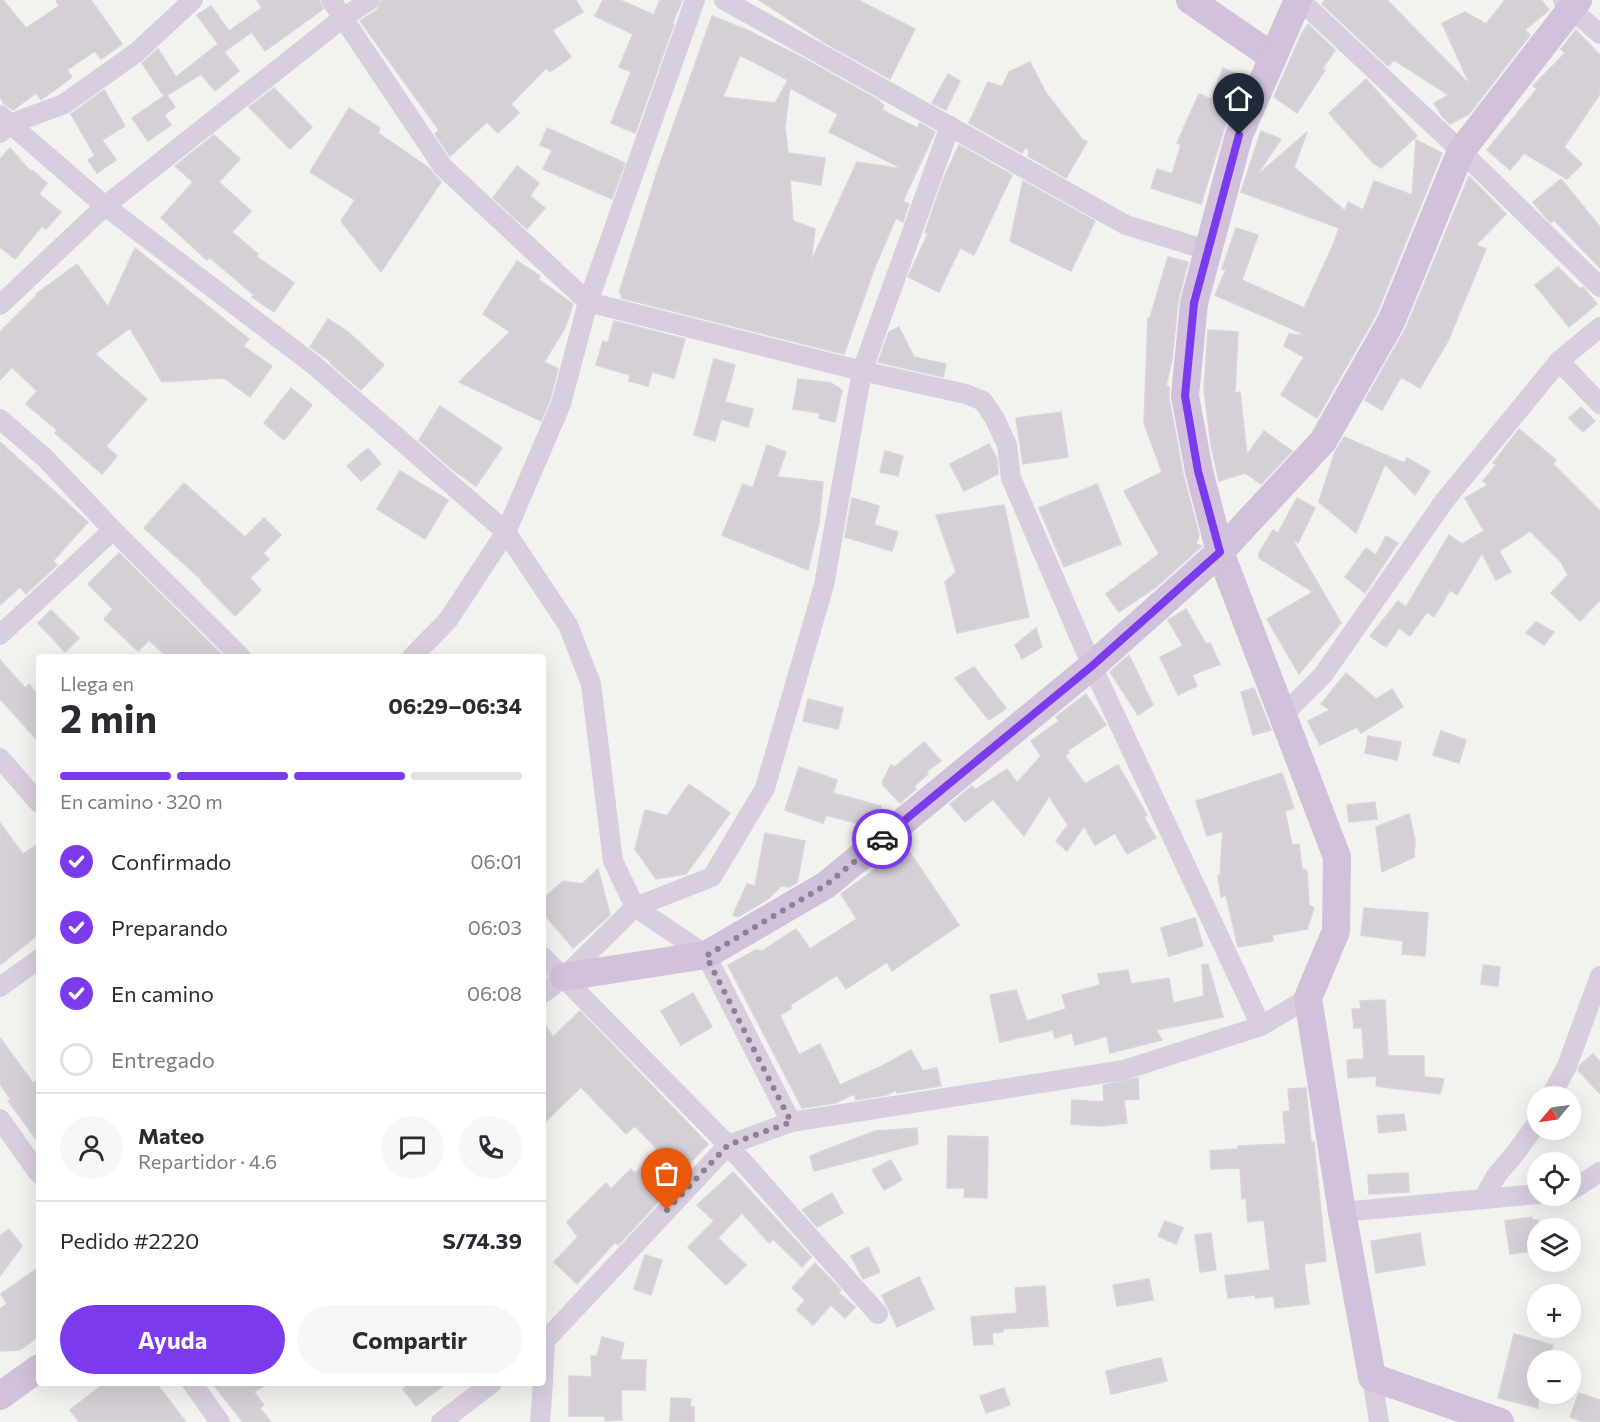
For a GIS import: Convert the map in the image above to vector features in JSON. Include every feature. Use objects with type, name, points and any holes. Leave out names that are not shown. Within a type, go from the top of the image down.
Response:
[{"type":"street","points":[[4,124],[64,104],[137,52],[193,0]]},
{"type":"street","points":[[332,0],[443,167],[588,302],[862,372],[966,394],[982,401],[1007,445],[1011,478],[1092,666],[1261,1026]]},
{"type":"street","points":[[0,305],[105,206],[344,17],[370,0]]},
{"type":"street","points":[[415,654],[448,620],[506,532],[561,404],[588,302],[695,0]]},
{"type":"street","points":[[724,0],[1126,225],[1207,250]]},
{"type":"street","points":[[1190,0],[1273,57]]},
{"type":"street","points":[[1379,1422],[1342,1212],[1308,998],[1336,931],[1337,857],[1220,552],[1198,471],[1185,396],[1194,303],[1239,135],[1299,0],[1461,151],[1600,287]]},
{"type":"street","points":[[553,985],[706,956],[826,885],[1092,666],[1220,552],[1323,441],[1391,322],[1461,151],[1570,3],[1600,34]]},
{"type":"street","points":[[4,124],[105,206],[314,365],[506,532],[568,626],[591,684],[613,861],[635,907],[706,956],[791,1122]]},
{"type":"street","points":[[553,985],[635,907],[712,877],[765,788],[824,585],[862,372],[950,126]]},
{"type":"street","points":[[1283,715],[1323,675],[1445,500],[1559,362],[1600,327]]},
{"type":"street","points":[[1559,362],[1600,404]]},
{"type":"street","points":[[0,419],[45,458],[112,530],[238,654]]},
{"type":"street","points":[[0,635],[112,530]]},
{"type":"street","points":[[0,758],[36,799]]},
{"type":"street","points":[[0,987],[36,961]]},
{"type":"street","points":[[546,965],[553,985],[728,1145],[878,1314]]},
{"type":"street","points":[[1557,1086],[1568,1066],[1600,976]]},
{"type":"street","points":[[546,1339],[728,1145],[791,1122],[1124,1070],[1261,1026],[1308,998]]},
{"type":"street","points":[[0,1119],[36,1169]]},
{"type":"street","points":[[1483,1199],[1496,1176],[1527,1137]]},
{"type":"street","points":[[1581,1184],[1600,1172]]},
{"type":"street","points":[[1342,1212],[1527,1195]]},
{"type":"street","points":[[0,1396],[36,1370]]},
{"type":"street","points":[[1372,1377],[1500,1422]]},
{"type":"street","points":[[194,1386],[220,1422]]},
{"type":"street","points":[[441,1422],[488,1386]]},
{"type":"street","points":[[540,1422],[543,1386]]},
{"type":"building","points":[[0,0],[3,0],[26,28],[59,6],[56,0],[91,0],[122,44],[101,59],[95,51],[67,70],[72,77],[41,100],[36,93],[13,110],[4,104],[0,97]]},
{"type":"building","points":[[257,0],[319,0],[323,9],[265,51],[252,32],[224,52],[197,15],[211,6],[229,31],[262,8]]},
{"type":"building","points":[[382,0],[576,0],[583,12],[552,30],[571,57],[550,72],[546,68],[511,104],[519,113],[498,133],[487,122],[450,156],[435,134],[439,130],[360,21],[377,10]]},
{"type":"building","points":[[603,0],[620,0],[654,15],[660,0],[682,0],[635,133],[611,123],[631,72],[619,67],[633,34],[595,16]]},
{"type":"building","points":[[759,0],[858,0],[915,29],[890,79],[827,44]]},
{"type":"building","points":[[1325,0],[1387,0],[1470,85],[1442,23],[1465,12],[1486,24],[1505,0],[1541,0],[1549,10],[1525,30],[1530,35],[1469,114],[1450,124],[1434,103],[1449,95],[1394,60],[1388,66],[1322,4]]},
{"type":"building","points":[[712,16],[749,31],[801,57],[880,101],[884,105],[882,110],[917,128],[920,123],[935,132],[903,201],[909,204],[903,222],[896,218],[876,264],[844,354],[621,298],[622,294],[619,293],[657,172]],"holes":[[[740,55],[788,80],[775,103],[723,97]],[[790,88],[838,114],[829,132],[903,169],[857,162],[811,262],[815,229],[793,221],[790,180],[821,185],[825,158],[788,153],[785,126]]]},
{"type":"building","points":[[1308,24],[1335,50],[1297,113],[1274,97]]},
{"type":"building","points":[[1576,30],[1600,55],[1600,94],[1564,147],[1582,164],[1567,179],[1524,153],[1510,170],[1487,150],[1537,89],[1533,86],[1565,53],[1561,49]]},
{"type":"building","points":[[218,44],[239,71],[215,91],[201,74],[167,95],[175,107],[164,115],[171,125],[148,141],[132,118],[164,96],[142,63],[158,49],[176,77]]},
{"type":"building","points":[[1030,62],[1046,93],[1082,139],[1087,142],[1066,178],[1028,156],[1029,150],[1025,148],[1022,153],[969,123],[988,82],[1002,87],[1009,72]]},
{"type":"building","points":[[1223,68],[1246,78],[1224,129],[1201,204],[1151,188],[1157,169],[1172,174],[1181,145],[1177,143],[1199,94],[1211,99]]},
{"type":"building","points":[[948,74],[960,81],[946,110],[932,103]]},
{"type":"building","points":[[1366,79],[1417,136],[1381,168],[1373,163],[1329,113]]},
{"type":"building","points":[[274,88],[312,127],[290,149],[249,107]]},
{"type":"building","points":[[104,90],[125,126],[102,140],[116,160],[97,173],[88,160],[95,156],[71,114]]},
{"type":"building","points":[[349,108],[380,128],[378,133],[429,168],[441,182],[381,272],[341,221],[355,200],[310,172]]},
{"type":"building","points":[[547,128],[625,163],[612,199],[543,169],[552,150],[540,145]]},
{"type":"building","points":[[1261,131],[1281,139],[1260,173],[1307,132],[1294,167],[1345,211],[1348,202],[1363,210],[1374,181],[1412,195],[1416,140],[1442,153],[1376,315],[1317,418],[1281,395],[1304,357],[1284,346],[1289,334],[1306,335],[1215,295],[1226,270],[1222,269],[1236,228],[1258,235],[1242,280],[1304,308],[1339,228],[1241,192]]},
{"type":"building","points":[[214,135],[240,159],[219,182],[251,211],[232,232],[258,254],[256,256],[294,283],[274,312],[252,297],[254,295],[209,257],[207,260],[161,218],[193,182],[175,166]]},
{"type":"building","points":[[959,145],[1012,175],[974,255],[960,248],[939,292],[908,277],[928,233],[925,232],[943,180]]},
{"type":"building","points":[[10,148],[31,172],[32,170],[47,183],[39,194],[61,212],[46,229],[42,226],[15,259],[0,247],[0,159]]},
{"type":"building","points":[[517,166],[539,183],[530,196],[545,208],[527,229],[493,198]]},
{"type":"building","points":[[1469,176],[1506,214],[1476,245],[1486,249],[1448,341],[1420,388],[1401,377],[1382,410],[1365,400],[1406,328]]},
{"type":"building","points":[[1561,179],[1600,227],[1600,268],[1554,220],[1551,223],[1533,202]]},
{"type":"building","points":[[1023,181],[1095,221],[1071,271],[1010,241]]},
{"type":"building","points":[[135,248],[249,339],[243,346],[272,366],[250,397],[224,378],[162,382],[130,328],[95,354],[147,399],[106,446],[117,456],[102,474],[55,433],[57,430],[26,404],[37,391],[12,367],[0,380],[0,332],[36,294],[77,264],[108,307]]},
{"type":"building","points":[[1168,257],[1188,262],[1178,301],[1172,359],[1166,386],[1169,387],[1169,399],[1183,474],[1199,535],[1196,544],[1202,546],[1156,587],[1119,612],[1106,594],[1159,554],[1124,491],[1162,472],[1144,423],[1148,318],[1150,318]]},
{"type":"building","points":[[517,261],[540,276],[538,279],[573,304],[565,328],[544,362],[558,369],[550,400],[541,421],[459,382],[510,332],[483,314]]},
{"type":"building","points":[[1558,267],[1580,289],[1583,287],[1597,304],[1569,327],[1535,285]]},
{"type":"building","points":[[328,319],[347,331],[384,365],[361,390],[331,362],[310,347]]},
{"type":"building","points":[[614,321],[685,339],[674,378],[652,372],[648,386],[629,381],[630,375],[596,365],[603,341],[608,343]]},
{"type":"building","points":[[899,327],[914,357],[946,364],[943,377],[878,362],[889,332]]},
{"type":"building","points":[[1208,330],[1238,332],[1235,393],[1240,392],[1247,455],[1264,431],[1292,451],[1261,484],[1245,473],[1219,481],[1211,445],[1204,390]]},
{"type":"building","points":[[714,359],[735,365],[725,402],[753,409],[748,427],[721,419],[715,441],[694,435]]},
{"type":"building","points":[[798,379],[831,383],[842,390],[835,422],[819,418],[820,413],[793,409]]},
{"type":"building","points":[[291,388],[312,405],[284,440],[264,423]]},
{"type":"building","points":[[440,406],[502,448],[476,486],[453,470],[419,440]]},
{"type":"building","points":[[1581,407],[1595,421],[1583,432],[1569,418]]},
{"type":"building","points":[[1061,412],[1068,457],[1023,464],[1016,418]]},
{"type":"building","points":[[1519,429],[1556,460],[1553,464],[1600,511],[1600,600],[1580,621],[1551,593],[1568,575],[1561,562],[1530,531],[1499,551],[1511,572],[1496,580],[1482,553],[1457,595],[1450,590],[1434,617],[1427,612],[1410,636],[1399,628],[1386,647],[1370,636],[1398,601],[1406,607],[1449,535],[1462,544],[1484,531],[1465,498],[1488,485],[1483,481],[1496,465],[1493,463]]},
{"type":"building","points":[[1344,437],[1404,463],[1407,458],[1430,471],[1415,495],[1385,464],[1356,533],[1319,502],[1335,452]]},
{"type":"building","points":[[0,442],[88,522],[53,561],[57,565],[26,594],[20,587],[0,605]]},
{"type":"building","points":[[989,444],[997,459],[998,474],[964,491],[950,464]]},
{"type":"building","points":[[767,445],[786,452],[777,477],[823,482],[819,523],[808,570],[722,535],[743,484],[753,488]]},
{"type":"building","points":[[368,448],[381,464],[361,481],[347,466]]},
{"type":"building","points":[[885,451],[903,456],[898,476],[880,472]]},
{"type":"building","points":[[400,471],[448,500],[425,539],[377,509]]},
{"type":"building","points":[[184,483],[245,537],[264,518],[281,535],[263,553],[269,559],[250,578],[261,590],[235,616],[202,580],[144,528]]},
{"type":"building","points":[[1097,484],[1121,544],[1064,567],[1039,508]]},
{"type":"building","points":[[852,498],[879,506],[874,525],[898,532],[892,551],[845,537]]},
{"type":"building","points":[[1297,498],[1315,508],[1298,543],[1292,539],[1341,623],[1299,674],[1267,619],[1313,592],[1259,558],[1259,553],[1273,530],[1278,533]]},
{"type":"building","points":[[1004,505],[1029,617],[957,633],[945,582],[956,572],[936,515]]},
{"type":"building","points":[[1386,536],[1398,543],[1365,593],[1345,577],[1366,548],[1376,555]]},
{"type":"building","points":[[119,553],[221,654],[164,654],[149,640],[138,651],[104,619],[113,609],[88,584]]},
{"type":"building","points":[[1186,609],[1206,644],[1210,643],[1220,664],[1192,675],[1197,686],[1178,695],[1160,657],[1183,646],[1168,620]]},
{"type":"building","points":[[51,610],[79,638],[65,652],[38,623]]},
{"type":"building","points":[[1536,622],[1554,632],[1544,645],[1526,633]]},
{"type":"building","points":[[1036,628],[1042,647],[1022,659],[1015,645]]},
{"type":"building","points":[[1129,655],[1153,705],[1138,715],[1110,672]]},
{"type":"building","points":[[0,660],[25,688],[29,684],[36,692],[36,739],[0,699]]},
{"type":"building","points":[[974,667],[1006,708],[989,720],[955,678]]},
{"type":"building","points":[[1346,673],[1376,699],[1392,689],[1403,707],[1361,733],[1357,727],[1320,745],[1308,721],[1330,710],[1321,704]]},
{"type":"building","points":[[1254,688],[1271,730],[1253,735],[1241,692]]},
{"type":"building","points":[[1086,694],[1106,725],[1067,751],[1069,753],[1065,756],[1085,784],[1118,765],[1147,815],[1144,817],[1156,838],[1127,854],[1115,833],[1095,845],[1084,826],[1067,851],[1056,841],[1068,825],[1049,796],[1024,836],[993,799],[965,822],[950,804],[972,786],[975,790],[1007,769],[1017,783],[1041,756],[1031,741],[1059,721],[1056,717]]},
{"type":"building","points":[[808,699],[843,708],[838,729],[803,721]]},
{"type":"building","points":[[1441,731],[1466,740],[1459,763],[1433,755]]},
{"type":"building","points":[[1368,736],[1401,742],[1397,760],[1365,753]]},
{"type":"building","points":[[924,742],[941,761],[926,772],[928,774],[914,786],[916,789],[900,803],[883,785],[883,781],[891,765],[895,767]]},
{"type":"building","points":[[799,767],[837,780],[833,793],[881,806],[877,821],[870,827],[826,815],[823,823],[785,810]]},
{"type":"building","points":[[1282,773],[1294,808],[1285,811],[1292,845],[1299,844],[1302,869],[1307,871],[1309,905],[1314,908],[1307,929],[1272,935],[1273,941],[1238,947],[1226,895],[1221,897],[1218,876],[1220,875],[1223,831],[1207,836],[1196,801]]},
{"type":"building","points":[[689,784],[730,813],[686,874],[656,879],[635,849],[645,810],[667,816]]},
{"type":"building","points":[[1375,802],[1377,819],[1349,822],[1347,805]]},
{"type":"building","points":[[1409,814],[1415,840],[1414,857],[1382,872],[1376,827]]},
{"type":"building","points":[[0,823],[23,854],[36,845],[36,936],[0,965]]},
{"type":"building","points":[[765,833],[805,841],[797,883],[789,887],[781,886],[768,899],[738,917],[733,915],[747,884],[755,886]]},
{"type":"building","points":[[906,847],[959,925],[892,971],[887,962],[846,989],[837,975],[790,1005],[792,1008],[780,1015],[799,1055],[820,1044],[840,1085],[911,1050],[923,1071],[937,1068],[941,1086],[897,1093],[896,1090],[886,1095],[856,1100],[854,1094],[835,1103],[802,1108],[728,965],[756,950],[762,951],[796,929],[810,949],[857,919],[841,894]]},
{"type":"building","points":[[598,869],[610,915],[573,948],[546,916],[546,896],[563,881],[582,884]]},
{"type":"building","points":[[1364,908],[1428,913],[1425,956],[1402,954],[1403,941],[1361,935]]},
{"type":"building","points":[[1195,918],[1203,946],[1169,956],[1161,928]]},
{"type":"building","points":[[1208,964],[1223,1017],[1156,1030],[1162,1040],[1110,1053],[1107,1036],[1075,1045],[1072,1033],[1055,1038],[1053,1030],[1000,1042],[990,995],[1016,990],[1027,1021],[1066,1009],[1062,995],[1100,985],[1098,974],[1128,970],[1131,984],[1169,978],[1173,1003],[1204,996],[1202,965]]},
{"type":"building","points":[[1483,965],[1500,967],[1498,986],[1481,984]]},
{"type":"building","points":[[693,993],[712,1027],[681,1045],[661,1011]]},
{"type":"building","points":[[1385,1000],[1388,1056],[1424,1056],[1424,1077],[1444,1079],[1440,1094],[1376,1086],[1377,1076],[1348,1078],[1347,1060],[1364,1059],[1362,1028],[1354,1028],[1352,1009],[1361,1009],[1360,1001]]},
{"type":"building","points":[[580,1011],[708,1144],[674,1180],[677,1182],[618,1245],[615,1242],[577,1284],[554,1262],[578,1237],[567,1222],[606,1183],[611,1189],[631,1169],[635,1173],[657,1149],[635,1126],[626,1134],[581,1087],[546,1121],[546,1026],[553,1037]]},
{"type":"building","points":[[0,1038],[33,1083],[36,1081],[36,1139],[8,1101],[11,1100],[0,1084]]},
{"type":"building","points":[[1593,1054],[1600,1062],[1600,1094],[1578,1070],[1580,1065]]},
{"type":"building","points":[[1138,1078],[1139,1099],[1124,1100],[1127,1123],[1100,1126],[1071,1124],[1072,1100],[1104,1102],[1103,1085]]},
{"type":"building","points":[[1306,1088],[1326,1261],[1304,1264],[1309,1304],[1275,1308],[1274,1296],[1255,1298],[1255,1295],[1228,1298],[1225,1276],[1270,1270],[1264,1220],[1248,1222],[1246,1198],[1242,1199],[1240,1168],[1211,1169],[1210,1151],[1238,1149],[1238,1146],[1286,1144],[1283,1112],[1290,1111],[1288,1089]]},
{"type":"building","points":[[1404,1114],[1406,1130],[1379,1133],[1377,1116]]},
{"type":"building","points":[[917,1128],[918,1144],[814,1171],[810,1156],[875,1131]]},
{"type":"building","points":[[948,1136],[988,1137],[987,1198],[964,1197],[965,1188],[947,1188]]},
{"type":"building","points":[[891,1160],[902,1180],[884,1190],[872,1170]]},
{"type":"building","points":[[733,1172],[811,1257],[802,1267],[773,1239],[769,1243],[742,1213],[718,1238],[746,1265],[726,1285],[688,1247],[714,1221],[697,1205]]},
{"type":"building","points":[[1408,1173],[1409,1192],[1369,1194],[1368,1175]]},
{"type":"building","points":[[832,1193],[843,1213],[817,1227],[802,1210]]},
{"type":"building","points":[[1532,1217],[1527,1218],[1527,1251],[1510,1254],[1505,1221]]},
{"type":"building","points":[[1165,1221],[1183,1228],[1176,1244],[1158,1236]]},
{"type":"building","points":[[9,1229],[22,1246],[0,1276],[0,1236]]},
{"type":"building","points":[[1211,1233],[1216,1270],[1200,1272],[1195,1235]]},
{"type":"building","points":[[1420,1233],[1425,1265],[1376,1273],[1371,1241]]},
{"type":"building","points":[[868,1247],[880,1272],[863,1279],[851,1256]]},
{"type":"building","points":[[645,1255],[662,1260],[651,1295],[634,1289]]},
{"type":"building","points":[[815,1263],[841,1290],[838,1292],[855,1307],[845,1318],[831,1305],[813,1325],[797,1310],[805,1300],[792,1288]]},
{"type":"building","points":[[36,1269],[36,1338],[20,1350],[0,1351],[0,1309],[7,1304],[1,1294]]},
{"type":"building","points":[[919,1277],[934,1309],[897,1327],[882,1295]]},
{"type":"building","points":[[1149,1279],[1153,1300],[1117,1306],[1113,1285]]},
{"type":"building","points":[[1045,1286],[1048,1326],[1003,1329],[1003,1332],[992,1333],[993,1344],[974,1345],[971,1317],[1017,1313],[1015,1288]]},
{"type":"building","points":[[1514,1334],[1553,1345],[1552,1350],[1527,1350],[1527,1404],[1538,1404],[1538,1408],[1498,1398]]},
{"type":"building","points":[[602,1337],[624,1343],[620,1360],[646,1360],[645,1390],[621,1390],[622,1420],[605,1421],[605,1416],[569,1416],[569,1376],[592,1377],[591,1356],[597,1356]]},
{"type":"building","points":[[1161,1358],[1167,1381],[1111,1394],[1106,1371]]},
{"type":"building","points":[[101,1386],[158,1386],[186,1422],[79,1422],[70,1410]]},
{"type":"building","points":[[214,1386],[264,1386],[254,1392],[264,1405],[260,1408],[271,1422],[243,1422]]},
{"type":"building","points":[[407,1386],[443,1386],[416,1406],[403,1389]]},
{"type":"building","points":[[1004,1388],[1010,1405],[986,1413],[980,1396]]},
{"type":"building","points":[[1581,1394],[1600,1400],[1600,1422],[1583,1422],[1570,1417],[1575,1404],[1581,1404]]},
{"type":"building","points":[[671,1398],[691,1399],[690,1407],[694,1407],[694,1422],[670,1422]]},
{"type":"way so far","points":[[667,1210],[728,1145],[791,1122],[706,956],[826,885],[882,839]]},
{"type":"route","points":[[882,839],[1092,666],[1220,552],[1198,471],[1185,396],[1194,303],[1239,135]]}]
